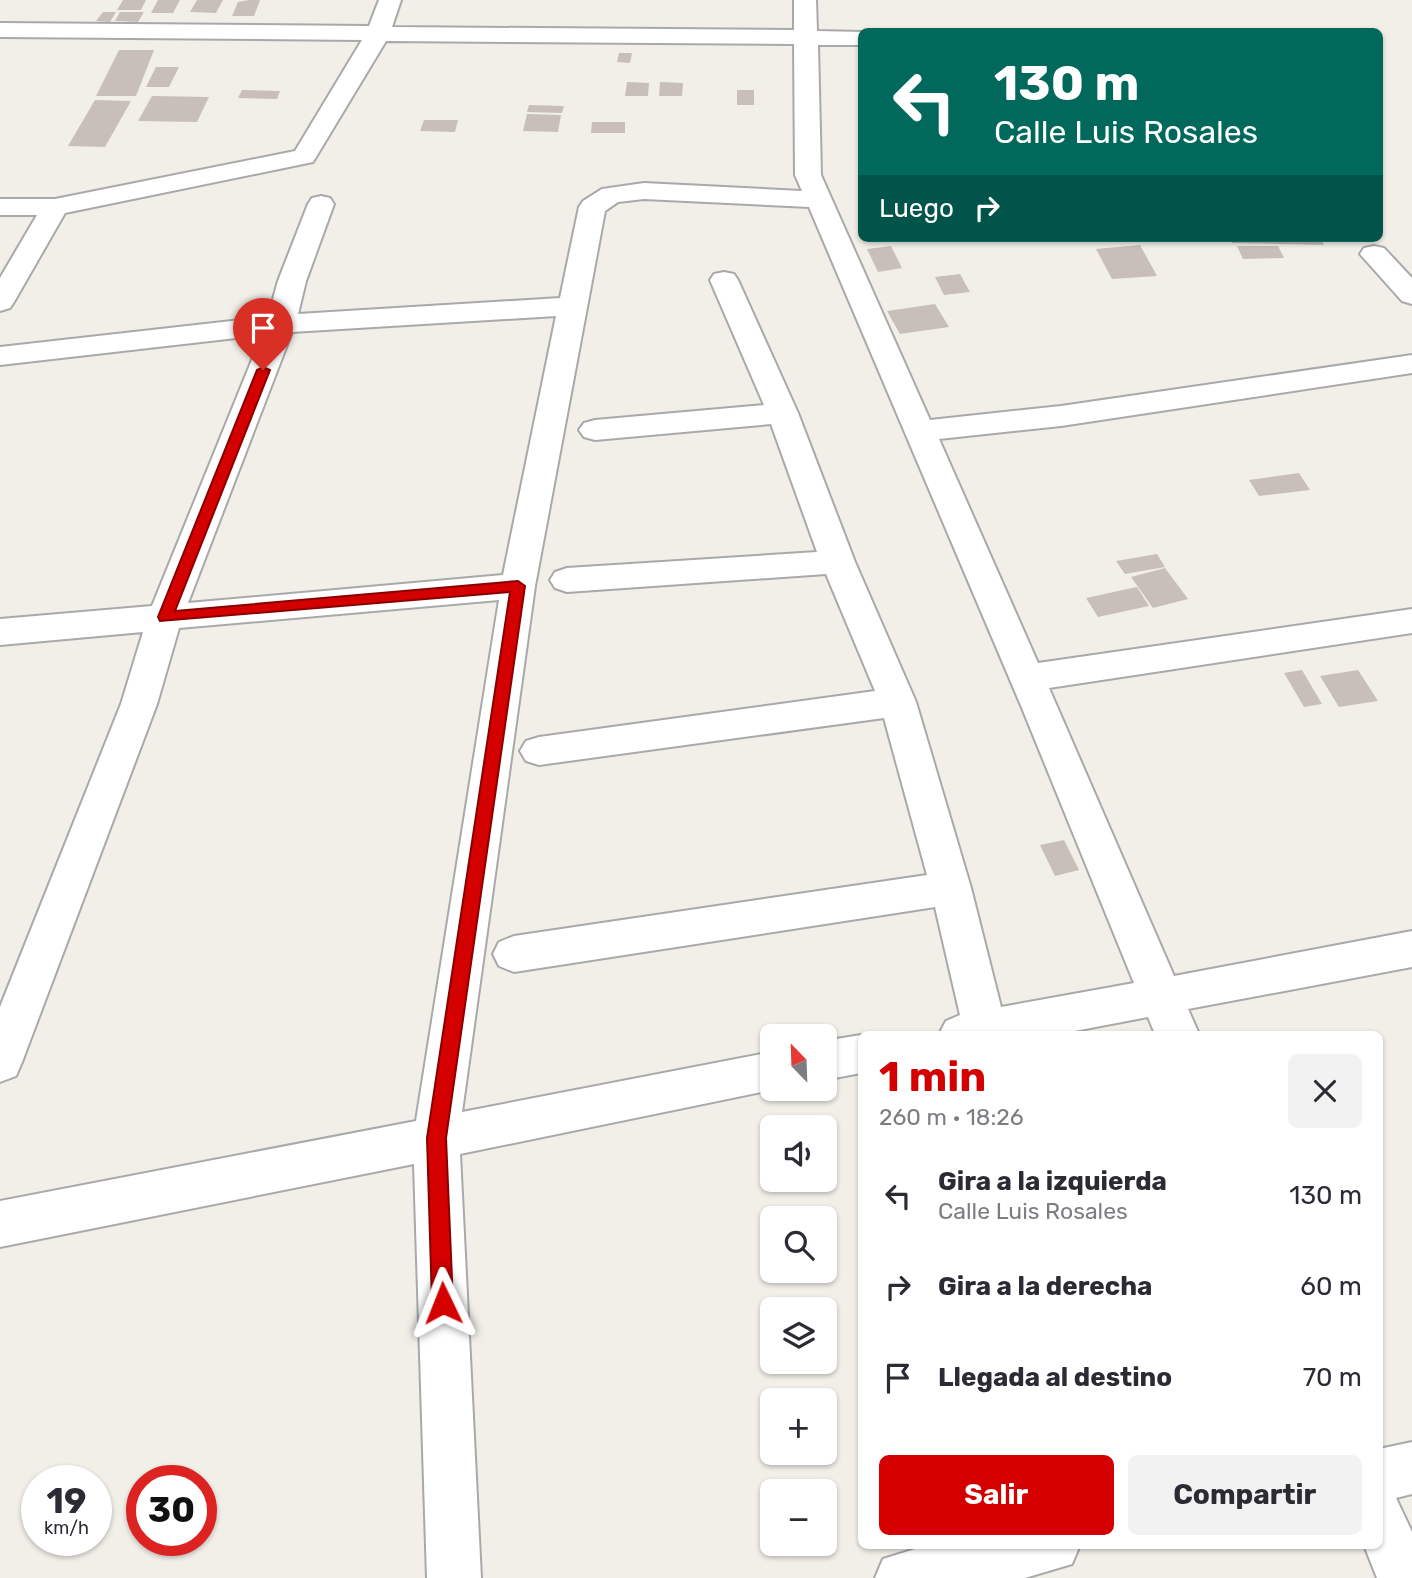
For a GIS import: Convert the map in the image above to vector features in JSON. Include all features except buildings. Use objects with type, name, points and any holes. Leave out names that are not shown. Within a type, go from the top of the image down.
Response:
[{"type":"street","points":[[0,206],[55,207],[304,158],[379,32],[390,0]]},
{"type":"street","points":[[805,0],[808,175],[1027,678],[1176,1031]]},
{"type":"street","points":[[0,30],[858,38]]},
{"type":"street","points":[[454,1578],[436,1138],[518,586],[592,206],[611,195],[644,191],[819,200]]},
{"type":"street","points":[[0,1062],[139,705],[165,617],[281,324],[292,281],[321,204]]},
{"type":"street","points":[[0,302],[55,207]]},
{"type":"street","points":[[1374,254],[1412,295]]},
{"type":"street","points":[[724,279],[783,413],[838,562],[898,702],[951,888],[973,1031]]},
{"type":"street","points":[[0,356],[281,324],[572,306]]},
{"type":"street","points":[[919,431],[1062,416],[1412,364]]},
{"type":"street","points":[[595,430],[783,413]]},
{"type":"street","points":[[567,580],[838,562]]},
{"type":"street","points":[[0,632],[518,586]]},
{"type":"street","points":[[1027,678],[1412,621]]},
{"type":"street","points":[[539,751],[898,702]]},
{"type":"street","points":[[514,954],[951,888]]},
{"type":"street","points":[[978,1031],[1412,949]]},
{"type":"street","points":[[837,1059],[858,1055]]},
{"type":"street","points":[[0,1224],[760,1074]]},
{"type":"street","points":[[1383,1474],[1412,1468]]},
{"type":"street","points":[[1383,1527],[1404,1578]]},
{"type":"street","points":[[902,1578],[1036,1549]]},
{"type":"route","points":[[263,370],[165,617],[518,586],[436,1138],[443,1303]]}]
